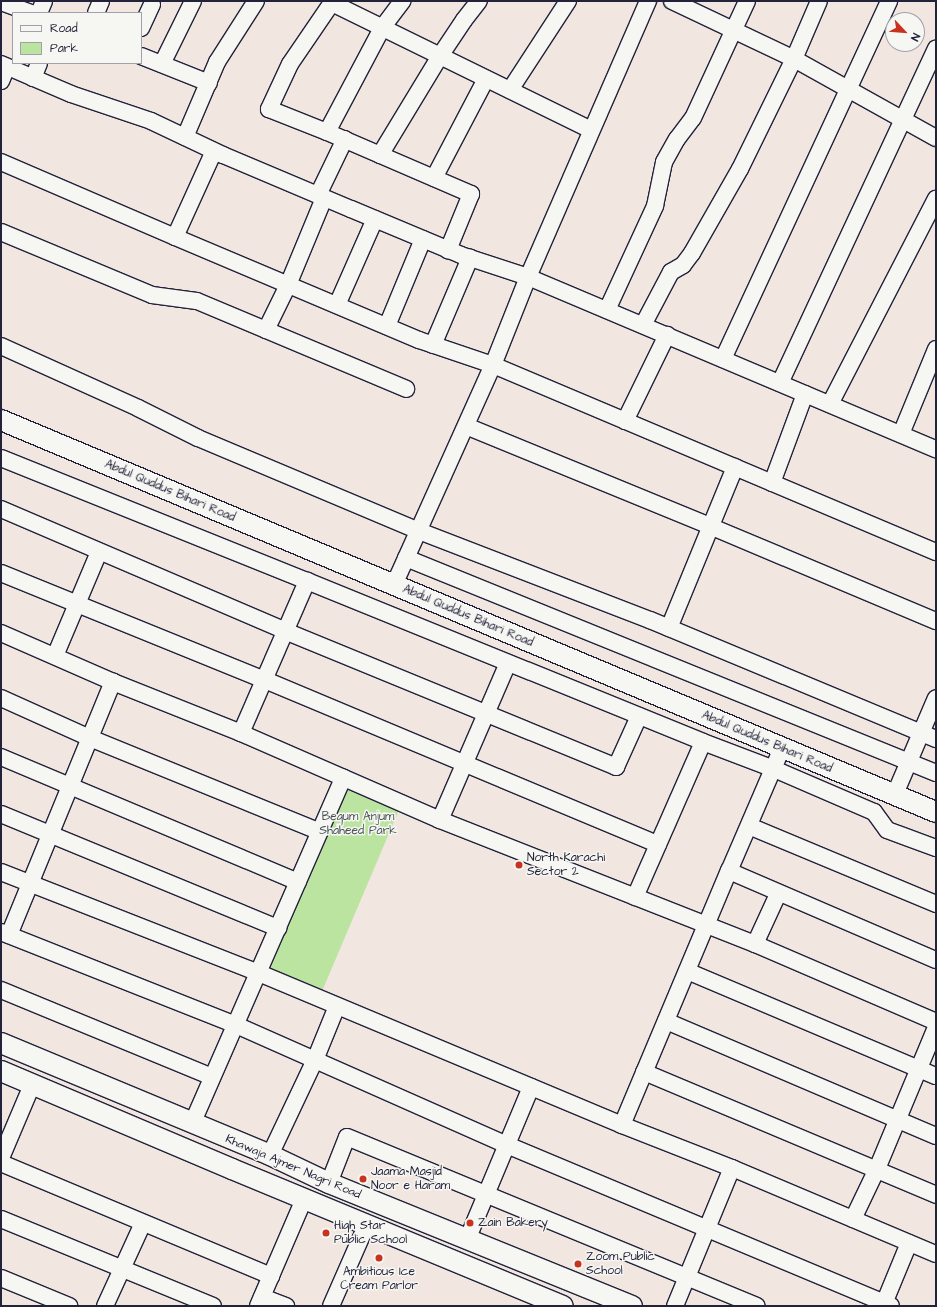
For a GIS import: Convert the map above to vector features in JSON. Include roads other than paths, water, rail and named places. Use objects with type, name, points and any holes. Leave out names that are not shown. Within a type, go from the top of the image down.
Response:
[{"type":"main road","name":"Abdul Quddus Bihari Road","points":[[1,420],[936,812]]},
{"type":"main road","name":"Khawaja Ajmer Nagri Road","points":[[1,1042],[192,1124],[270,1155],[329,1183],[557,1277],[632,1306]]},
{"type":"main road","name":"Khawaja Ajmer Nagri Road","points":[[1,1071],[232,1169],[556,1303]]},
{"type":"main road","points":[[232,1169],[242,1144]]},
{"type":"main road","points":[[556,1303],[557,1277]]},
{"type":"street","points":[[39,12],[44,1]]},
{"type":"street","points":[[96,12],[101,1]]},
{"type":"street","points":[[162,64],[193,1]]},
{"type":"street","points":[[185,137],[217,62],[256,1]]},
{"type":"street","points":[[327,132],[382,28],[402,1]]},
{"type":"street","points":[[380,155],[440,56],[464,20],[479,1]]},
{"type":"street","points":[[510,90],[568,1]]},
{"type":"street","points":[[394,585],[493,366],[528,277],[648,1]]},
{"type":"street","points":[[672,1],[735,30],[848,87],[936,138]]},
{"type":"street","points":[[607,310],[655,206],[664,162],[677,139],[693,118],[735,30],[747,1]]},
{"type":"street","points":[[643,325],[670,272],[683,265],[712,220],[740,169],[794,59],[819,1]]},
{"type":"street","points":[[723,359],[889,1]]},
{"type":"street","points":[[1,2],[28,12]]},
{"type":"street","points":[[448,250],[471,194],[327,132],[268,109],[290,64],[333,2],[382,28],[591,130]]},
{"type":"street","points":[[142,26],[152,4]]},
{"type":"street","points":[[780,383],[936,49]]},
{"type":"street","points":[[142,56],[209,82]]},
{"type":"street","points":[[33,78],[39,64]]},
{"type":"street","points":[[3,71],[33,78],[71,94],[151,121],[214,151],[321,197],[448,250],[528,277],[936,449]]},
{"type":"street","points":[[434,178],[486,79]]},
{"type":"street","points":[[266,330],[288,285],[321,197],[345,140]]},
{"type":"street","points":[[175,238],[214,151]]},
{"type":"street","points":[[1,162],[175,238],[433,345],[493,366],[936,552]]},
{"type":"street","points":[[830,404],[936,198]]},
{"type":"street","points":[[337,305],[375,219]]},
{"type":"street","points":[[1,232],[152,295],[197,301],[406,389]]},
{"type":"street","points":[[387,326],[423,239]]},
{"type":"street","points":[[433,345],[470,258]]},
{"type":"street","points":[[625,421],[666,335]]},
{"type":"street","points":[[1,346],[138,408],[198,438],[419,530],[670,628],[936,739]]},
{"type":"street","points":[[901,434],[936,348]]},
{"type":"street","points":[[772,483],[805,394]]},
{"type":"street","points":[[466,426],[936,621]]},
{"type":"street","points":[[1,458],[307,580],[703,742],[774,769],[874,812],[887,830],[936,848]]},
{"type":"street","points":[[670,628],[735,468]]},
{"type":"street","points":[[1,509],[285,632],[616,767],[639,716]]},
{"type":"street","points":[[55,656],[99,552]]},
{"type":"street","points":[[406,558],[936,773]]},
{"type":"street","points":[[1,573],[265,680],[658,844]]},
{"type":"street","points":[[240,733],[265,680],[307,580]]},
{"type":"street","points":[[1,633],[113,682],[240,733],[440,820],[755,944],[936,1022]]},
{"type":"street","points":[[440,820],[508,663]]},
{"type":"street","points":[[113,682],[30,884],[5,934],[236,1025],[507,1144],[886,1305],[909,1243]]},
{"type":"street","points":[[1,698],[90,738],[320,832]]},
{"type":"street","points":[[895,794],[936,698]]},
{"type":"street","points":[[635,897],[703,742]]},
{"type":"street","points":[[622,1125],[728,871],[782,748]]},
{"type":"street","points":[[1,757],[298,882]]},
{"type":"street","points":[[192,1124],[343,778]]},
{"type":"street","points":[[1,814],[278,928]]},
{"type":"street","points":[[748,826],[936,904]]},
{"type":"street","points":[[728,871],[778,894],[936,960]]},
{"type":"street","points":[[1,872],[259,973],[622,1125],[853,1218],[936,1254]]},
{"type":"street","points":[[755,944],[778,894]]},
{"type":"street","points":[[687,972],[936,1076]]},
{"type":"street","points":[[1,990],[212,1078]]},
{"type":"street","points":[[270,1155],[315,1060],[337,1006]]},
{"type":"street","points":[[666,1021],[936,1136]]},
{"type":"street","points":[[853,1218],[877,1169],[936,1027]]},
{"type":"street","points":[[644,1072],[936,1195]]},
{"type":"street","points":[[1,1158],[32,1085]]},
{"type":"street","points":[[467,1240],[531,1087]]},
{"type":"street","points":[[329,1183],[347,1137],[758,1306]]},
{"type":"street","points":[[1,1163],[271,1276]]},
{"type":"street","points":[[676,1306],[732,1168]]},
{"type":"street","points":[[286,1306],[260,1301],[304,1199]]},
{"type":"street","points":[[1,1219],[213,1306]]},
{"type":"street","points":[[105,1306],[143,1223]]},
{"type":"street","points":[[331,1306],[367,1224]]},
{"type":"street","points":[[1,1278],[69,1306]]},
{"type":"place","name":"North Karachi Sector 2","points":[[519,865]]},
{"type":"place","name":"Jaama Masjid Noor e Haram","points":[[363,1179]]},
{"type":"place","name":"Zain Bakery","points":[[470,1223]]},
{"type":"place","name":"High Star Public School","points":[[326,1233]]},
{"type":"place","name":"Ambitious Ice Cream Parlor","points":[[379,1258]]},
{"type":"place","name":"Zoom Public School","points":[[578,1264]]},
{"type":"park label","name":"Begum Anjum Shaheed Park","points":[[358,824]]}]
